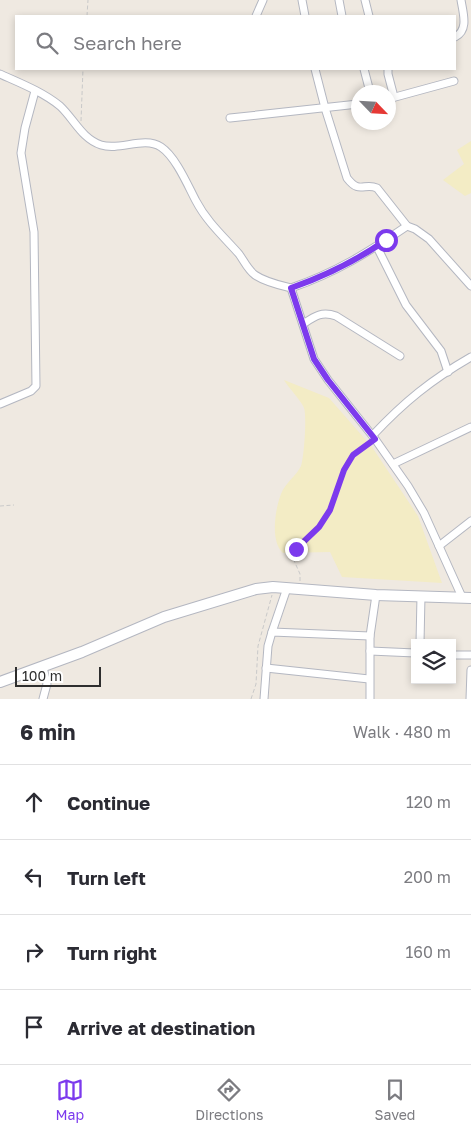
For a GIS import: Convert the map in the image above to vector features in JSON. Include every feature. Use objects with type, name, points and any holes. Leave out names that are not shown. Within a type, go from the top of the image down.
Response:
[{"type":"street","points":[[256,15],[263,0]]},
{"type":"street","points":[[302,0],[305,15]]},
{"type":"street","points":[[339,0],[342,15]]},
{"type":"street","points":[[365,0],[369,15]]},
{"type":"street","points":[[456,36],[460,34],[464,25],[461,0]]},
{"type":"street","points":[[315,70],[347,178],[355,186],[361,188],[372,186],[377,188],[406,226],[415,229],[429,239],[470,284]]},
{"type":"street","points":[[364,70],[368,85]]},
{"type":"street","points":[[388,70],[389,85]]},
{"type":"street","points":[[0,74],[35,91],[61,107],[81,132],[102,146],[117,147],[152,144],[161,147],[170,156],[204,214],[249,270],[261,278],[291,288],[343,267],[377,247],[406,226]]},
{"type":"street","points":[[396,97],[454,81]]},
{"type":"street","points":[[0,404],[30,391],[36,386],[34,232],[22,153],[25,128],[35,91]]},
{"type":"street","points":[[230,118],[351,105]]},
{"type":"street","points":[[377,247],[406,305],[441,351],[448,372]]},
{"type":"street","points":[[291,288],[314,359],[393,464],[424,513],[439,546],[467,598]]},
{"type":"street","points":[[303,324],[316,315],[329,313],[400,356]]},
{"type":"street","points":[[374,437],[413,395],[471,357]]},
{"type":"street","points":[[393,464],[471,427]]},
{"type":"street","points":[[439,546],[471,521]]},
{"type":"street","points":[[0,682],[43,667],[164,618],[256,589],[273,587],[376,595],[467,598]]},
{"type":"street","points":[[264,699],[268,646],[287,588]]},
{"type":"street","points":[[371,699],[369,679],[370,636],[376,595]]},
{"type":"street","points":[[420,639],[421,596]]},
{"type":"street","points":[[272,632],[370,636]]},
{"type":"street","points":[[370,651],[411,653]]},
{"type":"street","points":[[456,655],[471,655]]},
{"type":"street","points":[[43,667],[47,684],[43,699]]},
{"type":"street","points":[[266,668],[369,679]]},
{"type":"street","points":[[470,699],[471,670]]},
{"type":"path","points":[[87,15],[88,0]]},
{"type":"path","points":[[81,132],[83,70]]},
{"type":"path","points":[[300,589],[300,574],[292,556],[296,549],[319,527],[330,510],[344,470],[353,455],[374,437]]},
{"type":"path","points":[[0,506],[14,505]]},
{"type":"path","points":[[251,699],[256,684],[258,646],[273,587]]},
{"type":"sand","points":[[471,141],[471,193],[465,196],[443,180],[464,164],[457,150]]},
{"type":"sand","points":[[284,380],[329,398],[372,447],[418,516],[442,583],[342,577],[330,552],[283,553],[279,548],[275,533],[277,508],[283,490],[301,466],[305,427],[303,406]]},
{"type":"route","points":[[296,549],[319,527],[330,510],[344,470],[353,455],[375,439],[328,380],[314,359],[291,288],[343,267],[364,256],[386,240]]}]
